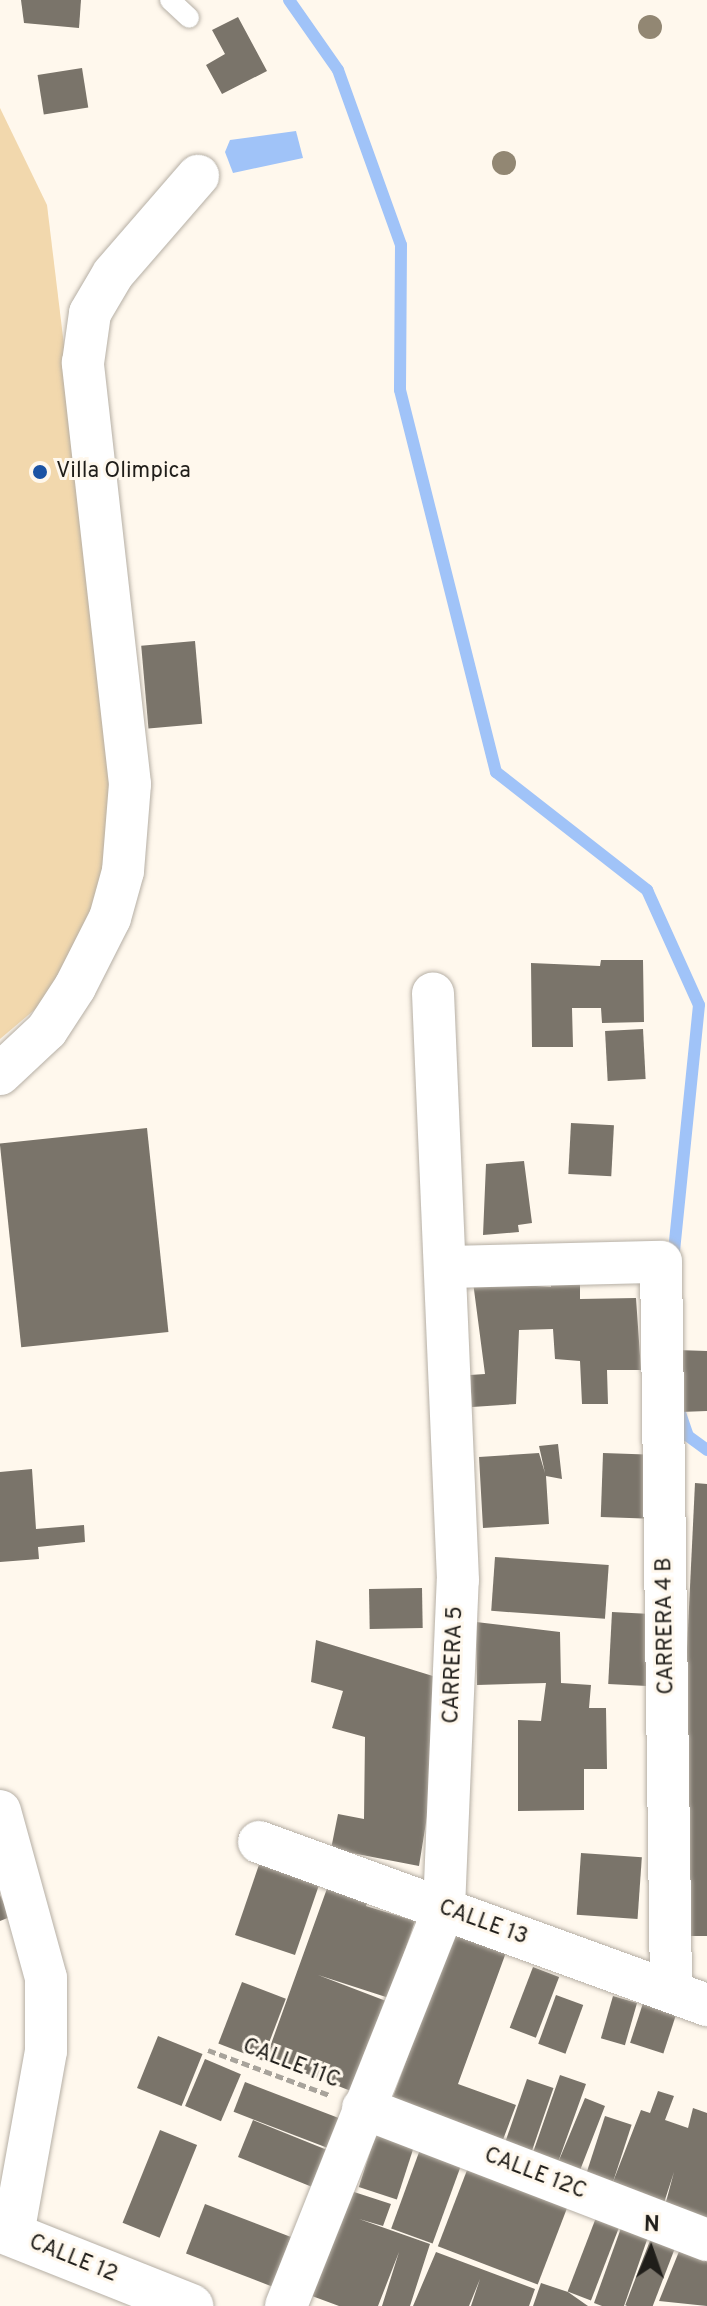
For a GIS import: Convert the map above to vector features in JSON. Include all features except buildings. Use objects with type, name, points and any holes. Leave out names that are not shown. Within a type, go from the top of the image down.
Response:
[{"type":"street","points":[[0,1074],[47,1030],[75,987],[110,918],[123,871],[130,784],[83,363],[90,313],[113,274],[198,176]]},
{"type":"street","name":"CARRERA 5","points":[[286,2306],[444,1908],[458,1580],[450,1267],[433,994]]},
{"type":"street","name":"CARRERA 4 B","points":[[450,1267],[661,1262],[689,1998]]},
{"type":"street","points":[[0,1811],[46,1978],[46,2051],[6,2232]]},
{"type":"street","name":"CALLE 13","points":[[259,1842],[689,1998]]},
{"type":"street","name":"CALLE 12C","points":[[363,2108],[707,2240]]},
{"type":"street","name":"CALLE 12","points":[[6,2232],[191,2306]]},
{"type":"lane","points":[[170,0],[189,18]]},
{"type":"path","name":"CALLE 11C","points":[[208,2050],[363,2108]]},
{"type":"shaded area","name":"Villa Olimpica","points":[[0,108],[47,205],[119,799],[93,925],[39,1006],[0,1039]]},
{"type":"water","points":[[296,131],[303,158],[233,173],[225,152],[230,140]]},
{"type":"waterway","points":[[289,0],[338,70],[401,245],[400,390],[496,772],[647,890],[699,1005],[673,1260]]},
{"type":"waterway","points":[[680,1413],[688,1436],[707,1450]]},
{"type":"place","name":"Villa Olimpica","points":[[40,472]]}]
